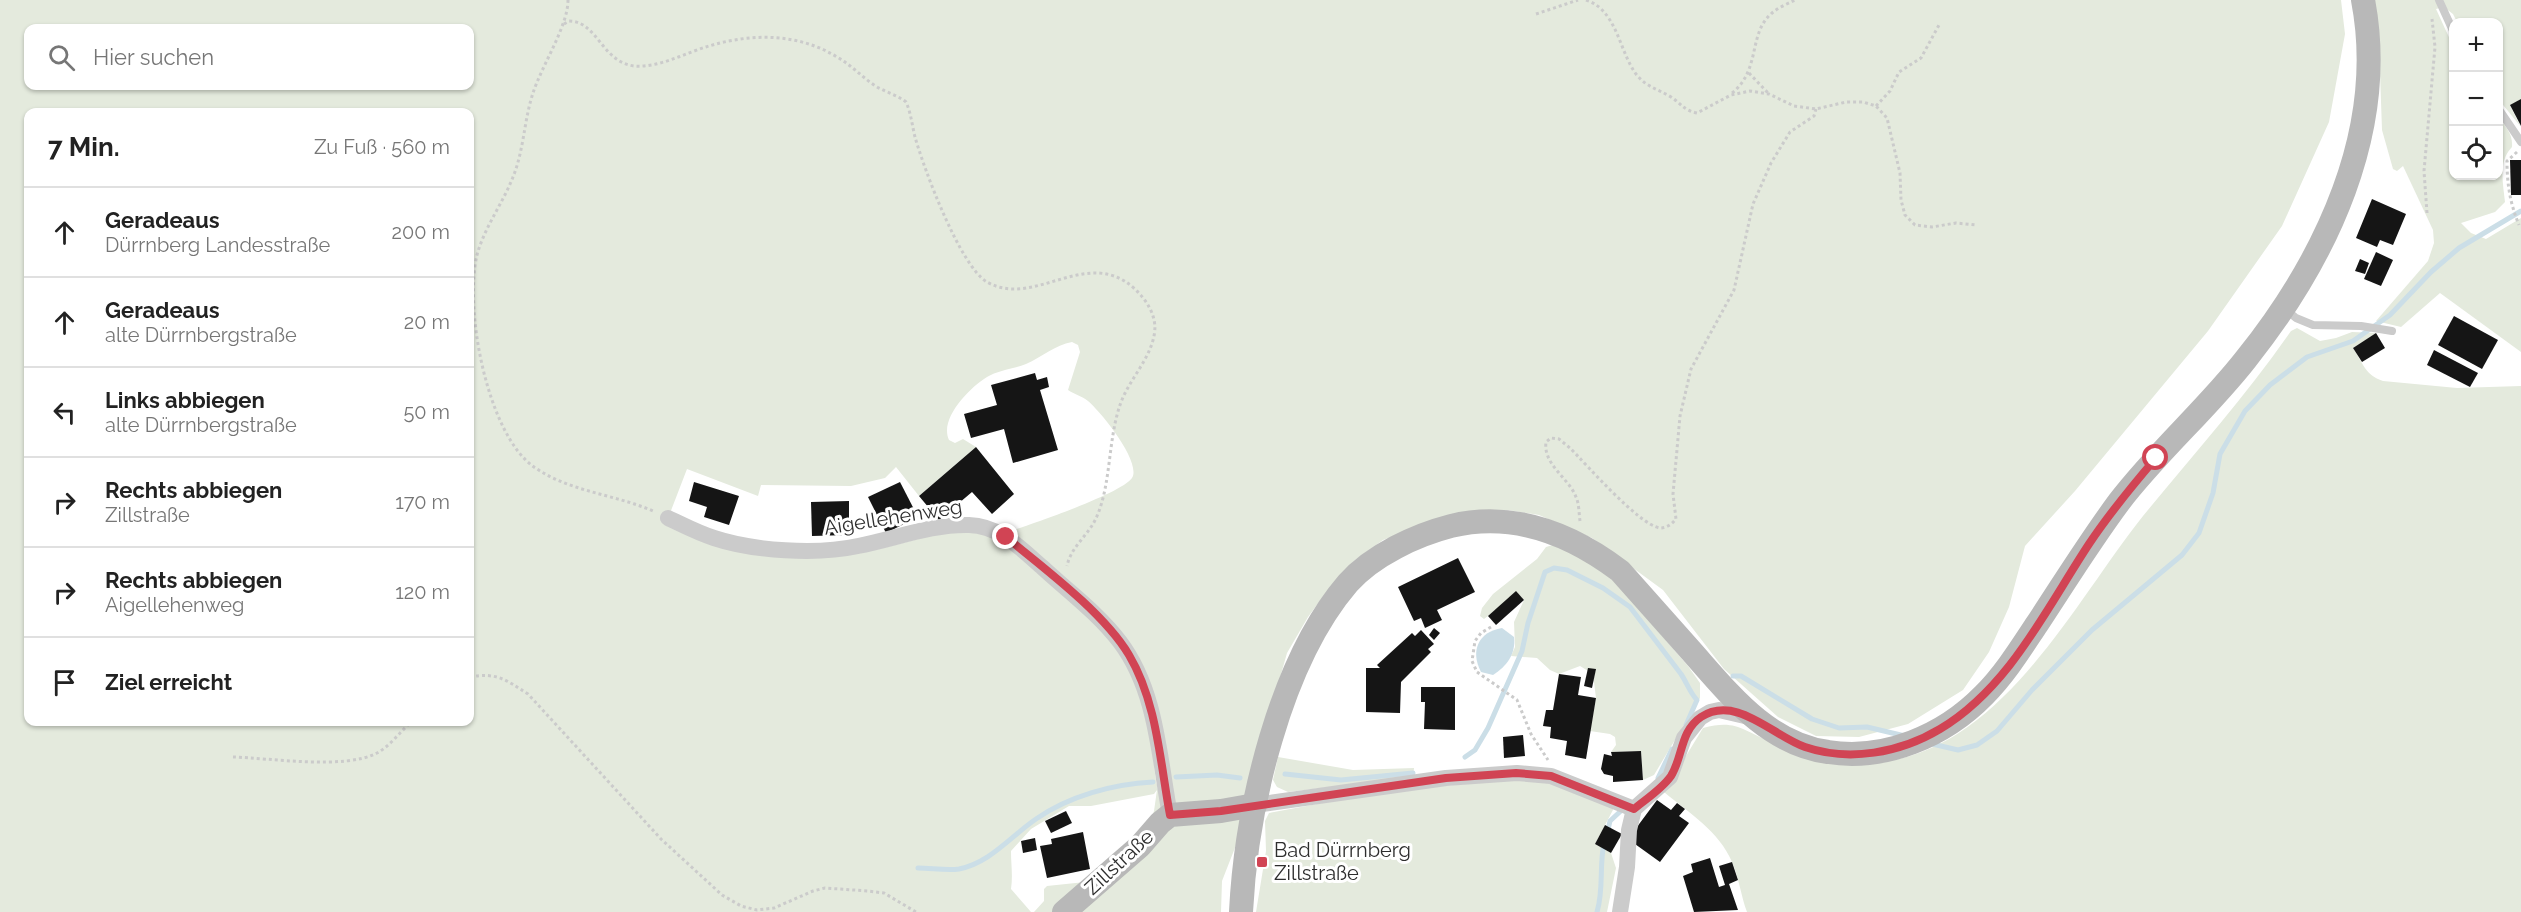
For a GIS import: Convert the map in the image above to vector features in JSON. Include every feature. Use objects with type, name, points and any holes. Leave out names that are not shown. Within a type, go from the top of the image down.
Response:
[{"type":"main road","points":[[1241,912],[1255,805],[1269,748],[1287,694],[1306,648],[1319,623],[1349,582],[1373,561],[1431,531],[1466,522],[1503,521],[1529,524],[1597,553],[1620,571],[1731,697],[1755,719],[1804,747],[1827,752],[1857,754],[1888,751],[1913,742],[1960,715],[1984,696],[2007,668],[2121,500],[2245,361],[2284,308],[2319,248],[2351,170],[2364,119],[2369,77],[2363,0]]},
{"type":"main road","name":"Zillstraße","points":[[1064,912],[1140,846],[1170,815],[1221,811],[1255,805]]},
{"type":"street","name":"Aigellehenweg","points":[[668,518],[716,539],[738,544],[799,550],[855,547],[938,527],[983,526],[995,530],[1069,591],[1120,642],[1139,674],[1152,716],[1170,815]]},
{"type":"street","points":[[1710,672],[1718,697],[1710,712]]},
{"type":"street","points":[[1620,912],[1627,867],[1629,807],[1670,777],[1688,732],[1700,718],[1710,712],[1729,711],[1755,719]]},
{"type":"street","name":"Zillstraße","points":[[1255,805],[1446,778],[1516,773],[1551,776],[1629,807]]},
{"type":"lane","points":[[2439,0],[2449,22]]},
{"type":"lane","points":[[2503,114],[2521,142]]},
{"type":"lane","points":[[2284,308],[2296,318],[2313,325],[2361,326],[2392,331]]},
{"type":"path","points":[[474,286],[477,254],[513,176],[534,90],[544,63],[564,24],[568,0]]},
{"type":"path","points":[[1536,14],[1578,0]]},
{"type":"path","points":[[1586,0],[1603,10],[1620,39],[1635,73],[1646,85],[1672,97],[1685,110],[1697,113],[1731,94],[1743,84],[1749,73],[1758,33],[1769,15],[1795,0]]},
{"type":"path","points":[[2427,213],[2424,171],[2435,47],[2431,18]]},
{"type":"path","points":[[564,24],[569,21],[581,22],[617,60],[632,66],[648,66],[724,42],[745,38],[784,38],[822,49],[837,57],[878,88],[906,102],[920,152],[940,204],[965,255],[986,281],[1014,289],[1041,285],[1075,275],[1101,274],[1128,283],[1139,292],[1153,315],[1154,336],[1151,347],[1120,405],[1110,449],[1102,504],[1097,518],[1068,559],[1066,568],[1069,591]]},
{"type":"path","points":[[1876,106],[1890,91],[1899,72],[1921,58],[1939,25]]},
{"type":"path","points":[[1749,73],[1769,94]]},
{"type":"path","points":[[1731,94],[1750,91],[1769,94],[1794,106],[1816,109],[1846,102],[1863,102],[1876,106],[1887,118],[1900,173],[1901,200],[1905,215],[1916,225],[1932,227],[1956,223],[1976,225]]},
{"type":"path","points":[[1576,543],[1581,530],[1576,496],[1557,472],[1545,450],[1546,442],[1551,438],[1559,439],[1570,448],[1641,519],[1660,528],[1670,526],[1676,519],[1673,494],[1680,416],[1691,369],[1734,290],[1753,204],[1771,163],[1790,132],[1814,116],[1816,109]]},
{"type":"path","points":[[2518,225],[2509,200],[2507,160],[2521,149]]},
{"type":"path","points":[[474,317],[482,364],[506,433],[515,449],[527,461],[565,484],[625,501],[668,518]]},
{"type":"path","points":[[1491,627],[1481,633],[1475,641],[1472,661],[1477,672],[1517,699],[1531,735],[1550,764]]},
{"type":"path","points":[[474,676],[485,674],[501,677],[528,694],[661,839],[722,895],[741,906],[757,910],[774,908],[825,888],[884,893],[916,912]]},
{"type":"path","points":[[233,757],[341,761],[361,759],[377,753],[407,726]]},
{"type":"shaded area","points":[[0,0],[2341,0],[2345,34],[2329,122],[2282,226],[2208,331],[2075,491],[2025,546],[2009,607],[1989,652],[1963,690],[1908,724],[1859,737],[1816,736],[1778,717],[1724,669],[1663,590],[1592,538],[1539,515],[1508,510],[1478,510],[1446,516],[1383,540],[1355,560],[1330,587],[1308,617],[1287,653],[1246,791],[1238,840],[1222,881],[1221,912],[1034,912],[1044,901],[1044,889],[1047,886],[1085,882],[1139,840],[1149,825],[1157,790],[1154,794],[1091,806],[1069,806],[1031,829],[1011,851],[1011,889],[1031,912],[0,912]],"holes":[[[1072,342],[1078,345],[1080,352],[1068,390],[1088,401],[1110,426],[1126,449],[1131,461],[1132,478],[1112,491],[1077,507],[1014,530],[1007,529],[1096,605],[1137,658],[1155,703],[1171,782],[1158,789],[1146,715],[1137,687],[1124,661],[1099,627],[1030,561],[1008,544],[987,533],[962,531],[933,535],[879,549],[853,553],[798,556],[770,554],[717,543],[667,521],[687,469],[758,496],[761,485],[851,486],[885,478],[896,467],[919,496],[976,447],[963,439],[955,443],[949,440],[947,432],[952,414],[964,396],[991,375],[1026,364],[1054,348]]]},
{"type":"shaded area","points":[[2371,0],[2521,0],[2521,99],[2510,106],[2521,127],[2503,105],[2503,18],[2455,18],[2444,7],[2436,9],[2449,37],[2449,180],[2503,180],[2505,202],[2495,212],[2461,223],[2471,233],[2486,239],[2521,218],[2521,352],[2440,293],[2401,327],[2376,321],[2428,261],[2434,243],[2433,230],[2403,166],[2397,171],[2393,169],[2382,130],[2379,44]]},
{"type":"shaded area","points":[[2503,124],[2511,138],[2512,147],[2503,166]]},
{"type":"shaded area","points":[[2297,328],[2320,341],[2352,332],[2376,333],[2353,348],[2368,372],[2383,381],[2457,388],[2521,386],[2521,912],[1747,912],[1734,868],[1726,851],[1702,823],[1664,792],[1703,728],[1724,725],[1739,727],[1780,744],[1850,757],[1888,761],[1930,749],[1968,727],[2002,698],[2034,663],[2064,626],[2143,516],[2238,402],[2291,331]]},
{"type":"shaded area","points":[[1556,544],[1608,573],[1700,683],[1700,698],[1654,775],[1643,780],[1641,751],[1611,752],[1616,745],[1615,737],[1590,731],[1596,698],[1593,674],[1580,666],[1559,674],[1550,670],[1537,658],[1511,656],[1515,647],[1514,622],[1524,600],[1516,592],[1484,619],[1480,616],[1482,608],[1493,594],[1537,559],[1546,547]]},
{"type":"shaded area","points":[[1502,628],[1514,637],[1512,654],[1506,664],[1493,675],[1481,672],[1476,657],[1478,644],[1487,634]]},
{"type":"shaded area","points":[[1278,757],[1353,770],[1414,768],[1413,777],[1288,792],[1277,787],[1273,780]]},
{"type":"shaded area","points":[[1536,778],[1614,808],[1595,844],[1611,853],[1616,868],[1607,912],[1256,912],[1266,851],[1265,821],[1269,813],[1387,791]]},
{"type":"building","points":[[2521,99],[2521,126],[2510,105]]},
{"type":"building","points":[[2510,160],[2521,160],[2521,195],[2511,195]]},
{"type":"building","points":[[2372,199],[2406,214],[2393,245],[2380,240],[2377,247],[2356,238]]},
{"type":"building","points":[[2376,252],[2393,260],[2381,286],[2364,279]]},
{"type":"building","points":[[2360,259],[2369,263],[2365,274],[2355,271]]},
{"type":"building","points":[[2454,316],[2498,340],[2482,369],[2438,345]]},
{"type":"building","points":[[2376,333],[2385,348],[2362,362],[2353,348]]},
{"type":"building","points":[[2434,350],[2478,373],[2470,387],[2427,365]]},
{"type":"building","points":[[1035,373],[1037,380],[1047,377],[1049,387],[1040,390],[1058,450],[1013,463],[1004,429],[971,438],[964,414],[997,405],[991,385]]},
{"type":"building","points":[[976,447],[1014,494],[992,514],[972,492],[939,520],[919,496]]},
{"type":"building","points":[[694,482],[739,496],[729,525],[704,517],[707,507],[689,501]]},
{"type":"building","points":[[900,482],[918,517],[886,533],[868,497]]},
{"type":"building","points":[[849,501],[849,535],[812,536],[811,502]]},
{"type":"building","points":[[1458,558],[1475,592],[1437,610],[1442,620],[1425,628],[1421,618],[1414,621],[1398,587]]},
{"type":"building","points":[[1516,591],[1524,600],[1496,625],[1488,616]]},
{"type":"building","points":[[1434,628],[1440,633],[1434,640],[1429,635]]},
{"type":"building","points":[[1421,630],[1434,644],[1428,649],[1431,652],[1401,682],[1400,713],[1366,712],[1366,668],[1380,668],[1377,665],[1412,633],[1415,636]]},
{"type":"building","points":[[1588,668],[1596,669],[1592,688],[1584,686]]},
{"type":"building","points":[[1559,674],[1581,677],[1578,695],[1596,698],[1586,759],[1565,755],[1567,741],[1550,738],[1551,727],[1543,726],[1546,710],[1553,710]]},
{"type":"building","points":[[1421,687],[1455,687],[1455,730],[1424,729],[1425,702],[1421,702]]},
{"type":"building","points":[[1523,735],[1525,756],[1504,758],[1503,737]]},
{"type":"building","points":[[1641,751],[1643,780],[1613,782],[1613,776],[1604,774],[1601,769],[1604,754],[1612,756],[1611,752]]},
{"type":"building","points":[[1657,800],[1671,810],[1677,803],[1685,809],[1679,816],[1689,823],[1660,862],[1628,839]]},
{"type":"building","points":[[1066,811],[1072,823],[1051,833],[1045,821]]},
{"type":"building","points":[[1605,825],[1622,834],[1611,853],[1595,844]]},
{"type":"building","points":[[1083,832],[1090,869],[1047,878],[1040,846],[1052,844],[1051,839]]},
{"type":"building","points":[[1035,838],[1037,850],[1023,853],[1021,841]]},
{"type":"building","points":[[1710,858],[1719,887],[1725,885],[1719,866],[1732,862],[1738,880],[1729,884],[1738,910],[1694,912],[1683,876],[1693,872],[1691,864]]},
{"type":"waterway","points":[[1928,743],[1958,750],[1977,745],[1997,731],[2032,690],[2092,630],[2182,555],[2199,533],[2213,493],[2220,454],[2245,411],[2270,385],[2307,357],[2353,341],[2390,315],[2431,272],[2459,248],[2521,211]]},
{"type":"waterway","points":[[1465,757],[1475,750],[1488,728],[1522,651],[1528,623],[1545,572],[1554,568],[1567,570],[1603,588],[1630,607],[1681,674],[1697,700],[1686,725]]},
{"type":"waterway","points":[[1733,676],[1741,676],[1812,719],[1839,728],[1867,727],[1905,736]]},
{"type":"waterway","points":[[1658,778],[1672,749]]},
{"type":"waterway","points":[[1285,774],[1341,780],[1413,773]]},
{"type":"waterway","points":[[1176,777],[1217,775],[1240,778]]},
{"type":"waterway","points":[[918,868],[954,870],[970,866],[990,855],[1036,819],[1063,804],[1122,785],[1153,782]]},
{"type":"waterway","points":[[1607,834],[1610,821],[1624,808]]},
{"type":"waterway","points":[[1597,912],[1604,843]]},
{"type":"place","name":"Bad Dürrnberg Zillstraße","points":[[1262,862]]},
{"type":"route","points":[[1006,537],[1095,615],[1129,655],[1139,674],[1152,716],[1170,815],[1221,811],[1446,778],[1516,773],[1540,774],[1568,781],[1634,809],[1663,786],[1676,768],[1684,738],[1700,718],[1710,712],[1729,711],[1755,719],[1804,747],[1827,752],[1857,754],[1888,751],[1938,730],[1984,696],[2007,668],[2091,541],[2156,458]]}]
